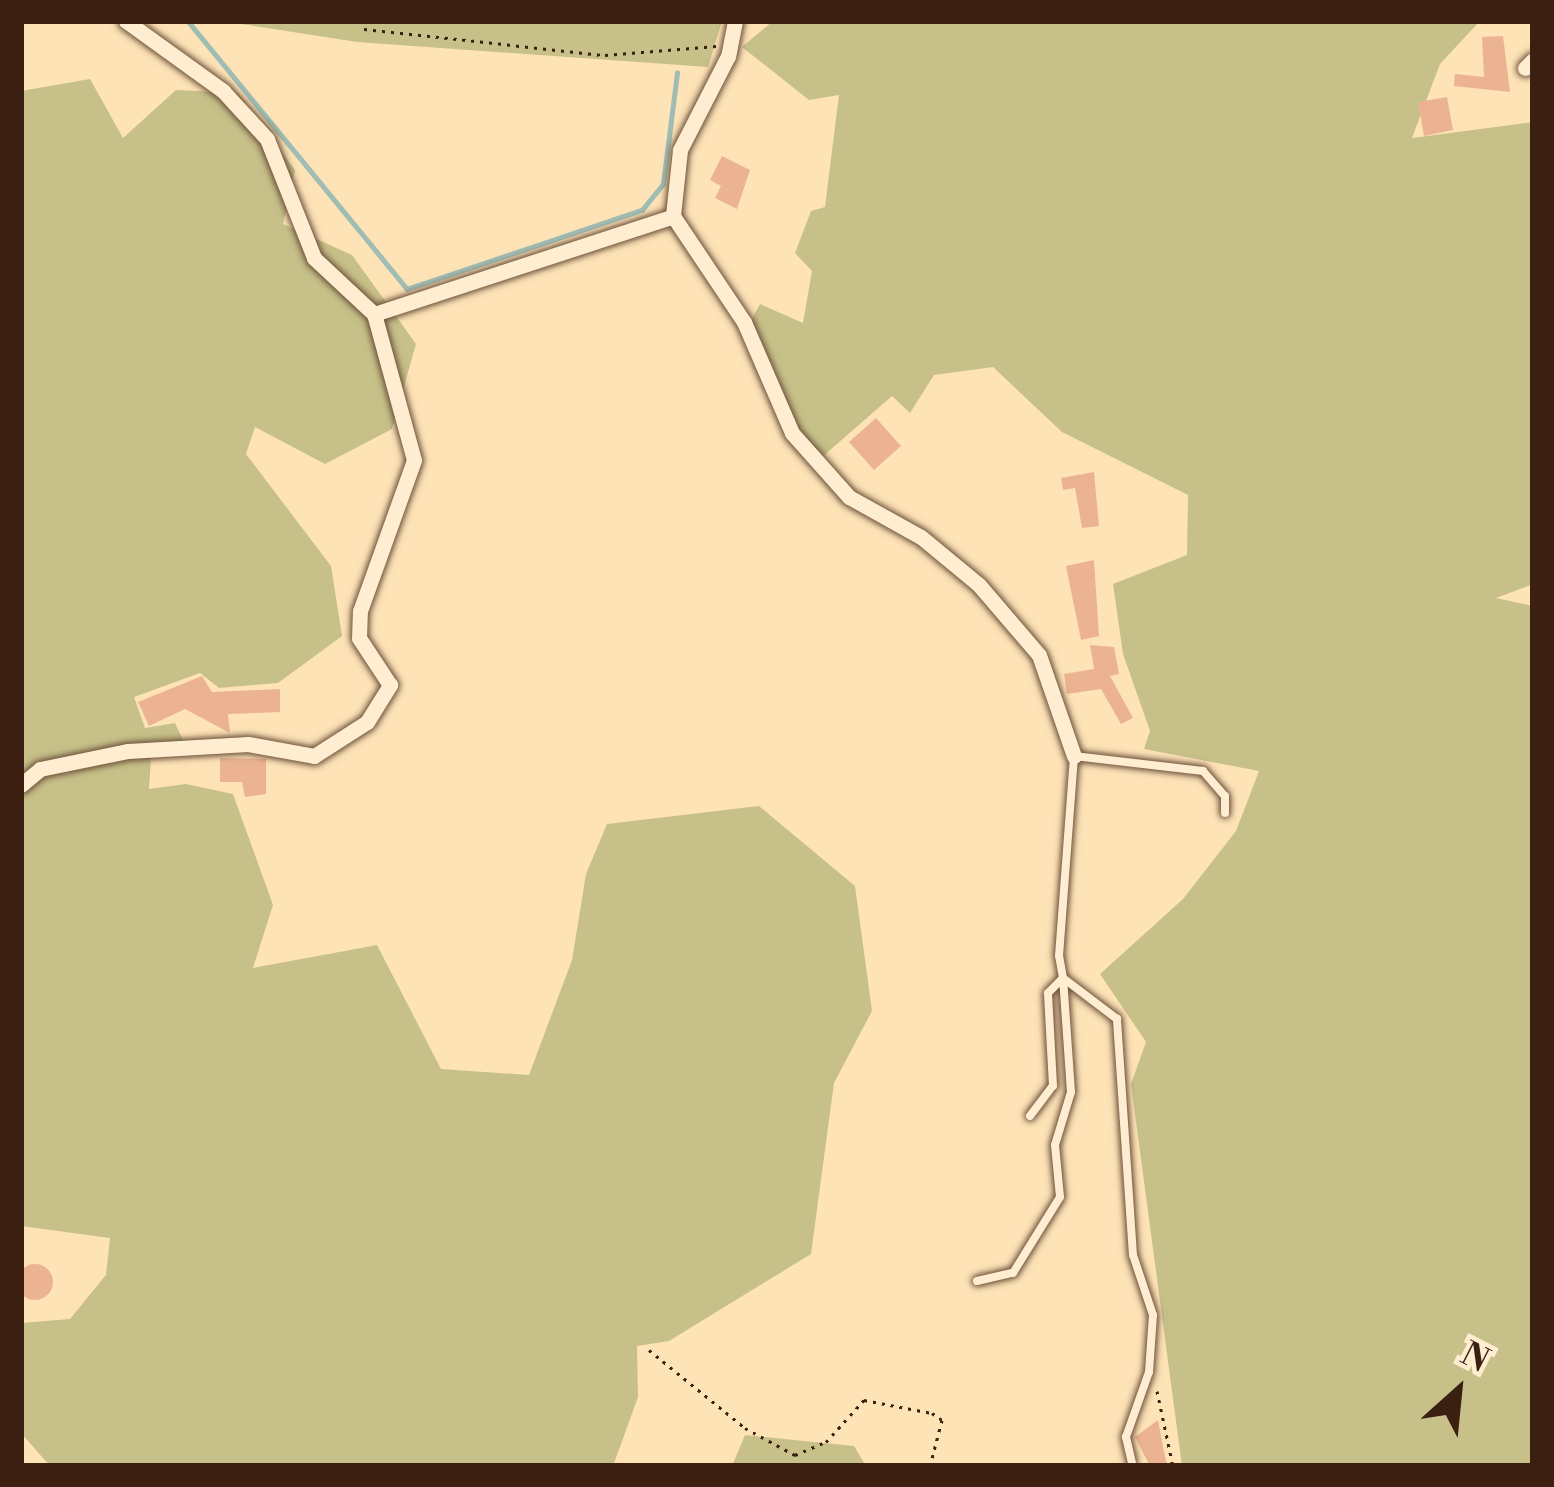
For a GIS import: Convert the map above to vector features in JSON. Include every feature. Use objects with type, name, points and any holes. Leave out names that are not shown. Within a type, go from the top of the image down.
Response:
[{"type":"street","points":[[21,785],[40,769],[128,752],[248,744],[314,756],[367,722],[390,685],[359,638],[360,611],[414,460],[374,314],[314,258],[267,139],[223,91],[126,21]]},
{"type":"street","points":[[734,21],[730,44],[680,150],[673,216],[744,322],[791,433],[849,497],[921,537],[979,585],[1039,655],[1074,756]]},
{"type":"street","points":[[374,314],[673,216]]},
{"type":"lane","points":[[977,1281],[1013,1273],[1060,1197],[1055,1145],[1071,1092],[1063,978],[1074,756],[1203,771],[1225,796],[1225,813]]},
{"type":"lane","points":[[1030,1116],[1053,1086],[1048,993],[1063,978]]},
{"type":"lane","points":[[1063,978],[1117,1019],[1133,1255],[1154,1315],[1149,1372],[1126,1437],[1132,1463]]},
{"type":"path","points":[[364,29],[605,55],[730,44]]},
{"type":"path","points":[[649,1349],[795,1455],[826,1442],[864,1400],[932,1413],[942,1420],[930,1466]]},
{"type":"path","points":[[1149,1372],[1173,1466]]},
{"type":"shaded area","points":[[222,21],[722,21],[708,67],[357,42]]},
{"type":"shaded area","points":[[773,21],[1480,21],[1440,64],[1412,138],[1533,122],[1533,584],[1496,598],[1533,606],[1533,1466],[1182,1466],[1131,1084],[1146,1042],[1100,974],[1183,899],[1236,831],[1259,771],[1144,749],[1150,731],[1123,654],[1113,584],[1187,555],[1188,495],[1062,432],[993,367],[934,375],[910,413],[892,396],[822,457],[797,431],[750,322],[760,304],[803,323],[812,271],[795,253],[811,211],[825,207],[839,95],[809,100],[742,47]]},
{"type":"shaded area","points":[[90,79],[123,138],[176,90],[238,93],[295,170],[283,224],[352,255],[416,344],[392,429],[325,464],[255,427],[246,454],[331,566],[342,636],[278,683],[219,688],[200,673],[134,697],[145,728],[175,723],[184,742],[151,758],[149,789],[186,784],[233,794],[273,905],[253,968],[377,945],[441,1069],[529,1075],[572,960],[586,874],[607,824],[759,806],[855,886],[872,1011],[834,1083],[811,1254],[669,1341],[637,1346],[638,1397],[613,1466],[50,1466],[21,1433],[21,1323],[70,1319],[106,1275],[110,1238],[21,1226],[21,91]]},
{"type":"shaded area","points":[[745,1435],[854,1446],[866,1466],[732,1466]]},
{"type":"building","points":[[1503,36],[1510,92],[1454,86],[1455,74],[1484,77],[1482,37]]},
{"type":"building","points":[[1447,97],[1453,130],[1424,136],[1418,102]]},
{"type":"building","points":[[722,156],[750,170],[737,209],[715,198],[721,186],[710,180]]},
{"type":"building","points":[[876,418],[901,446],[874,470],[849,442]]},
{"type":"building","points":[[1094,472],[1099,526],[1082,528],[1075,488],[1063,490],[1061,478]]},
{"type":"building","points":[[1094,560],[1099,636],[1081,640],[1066,566]]},
{"type":"building","points":[[1090,645],[1114,647],[1119,674],[1110,676],[1133,718],[1121,724],[1101,689],[1067,694],[1064,674],[1094,669]]},
{"type":"building","points":[[202,676],[212,692],[280,689],[280,712],[228,714],[230,733],[185,709],[149,726],[138,702]]},
{"type":"building","points":[[220,758],[266,759],[266,794],[245,797],[242,782],[220,782]]},
{"type":"building","points":[[35,1264],[48,1269],[53,1282],[48,1295],[35,1300],[22,1295],[17,1282],[22,1269]]},
{"type":"building","points":[[1158,1420],[1167,1466],[1150,1466],[1135,1437]]},
{"type":"waterway","points":[[188,21],[407,289],[642,210],[663,184],[677,73]]}]
